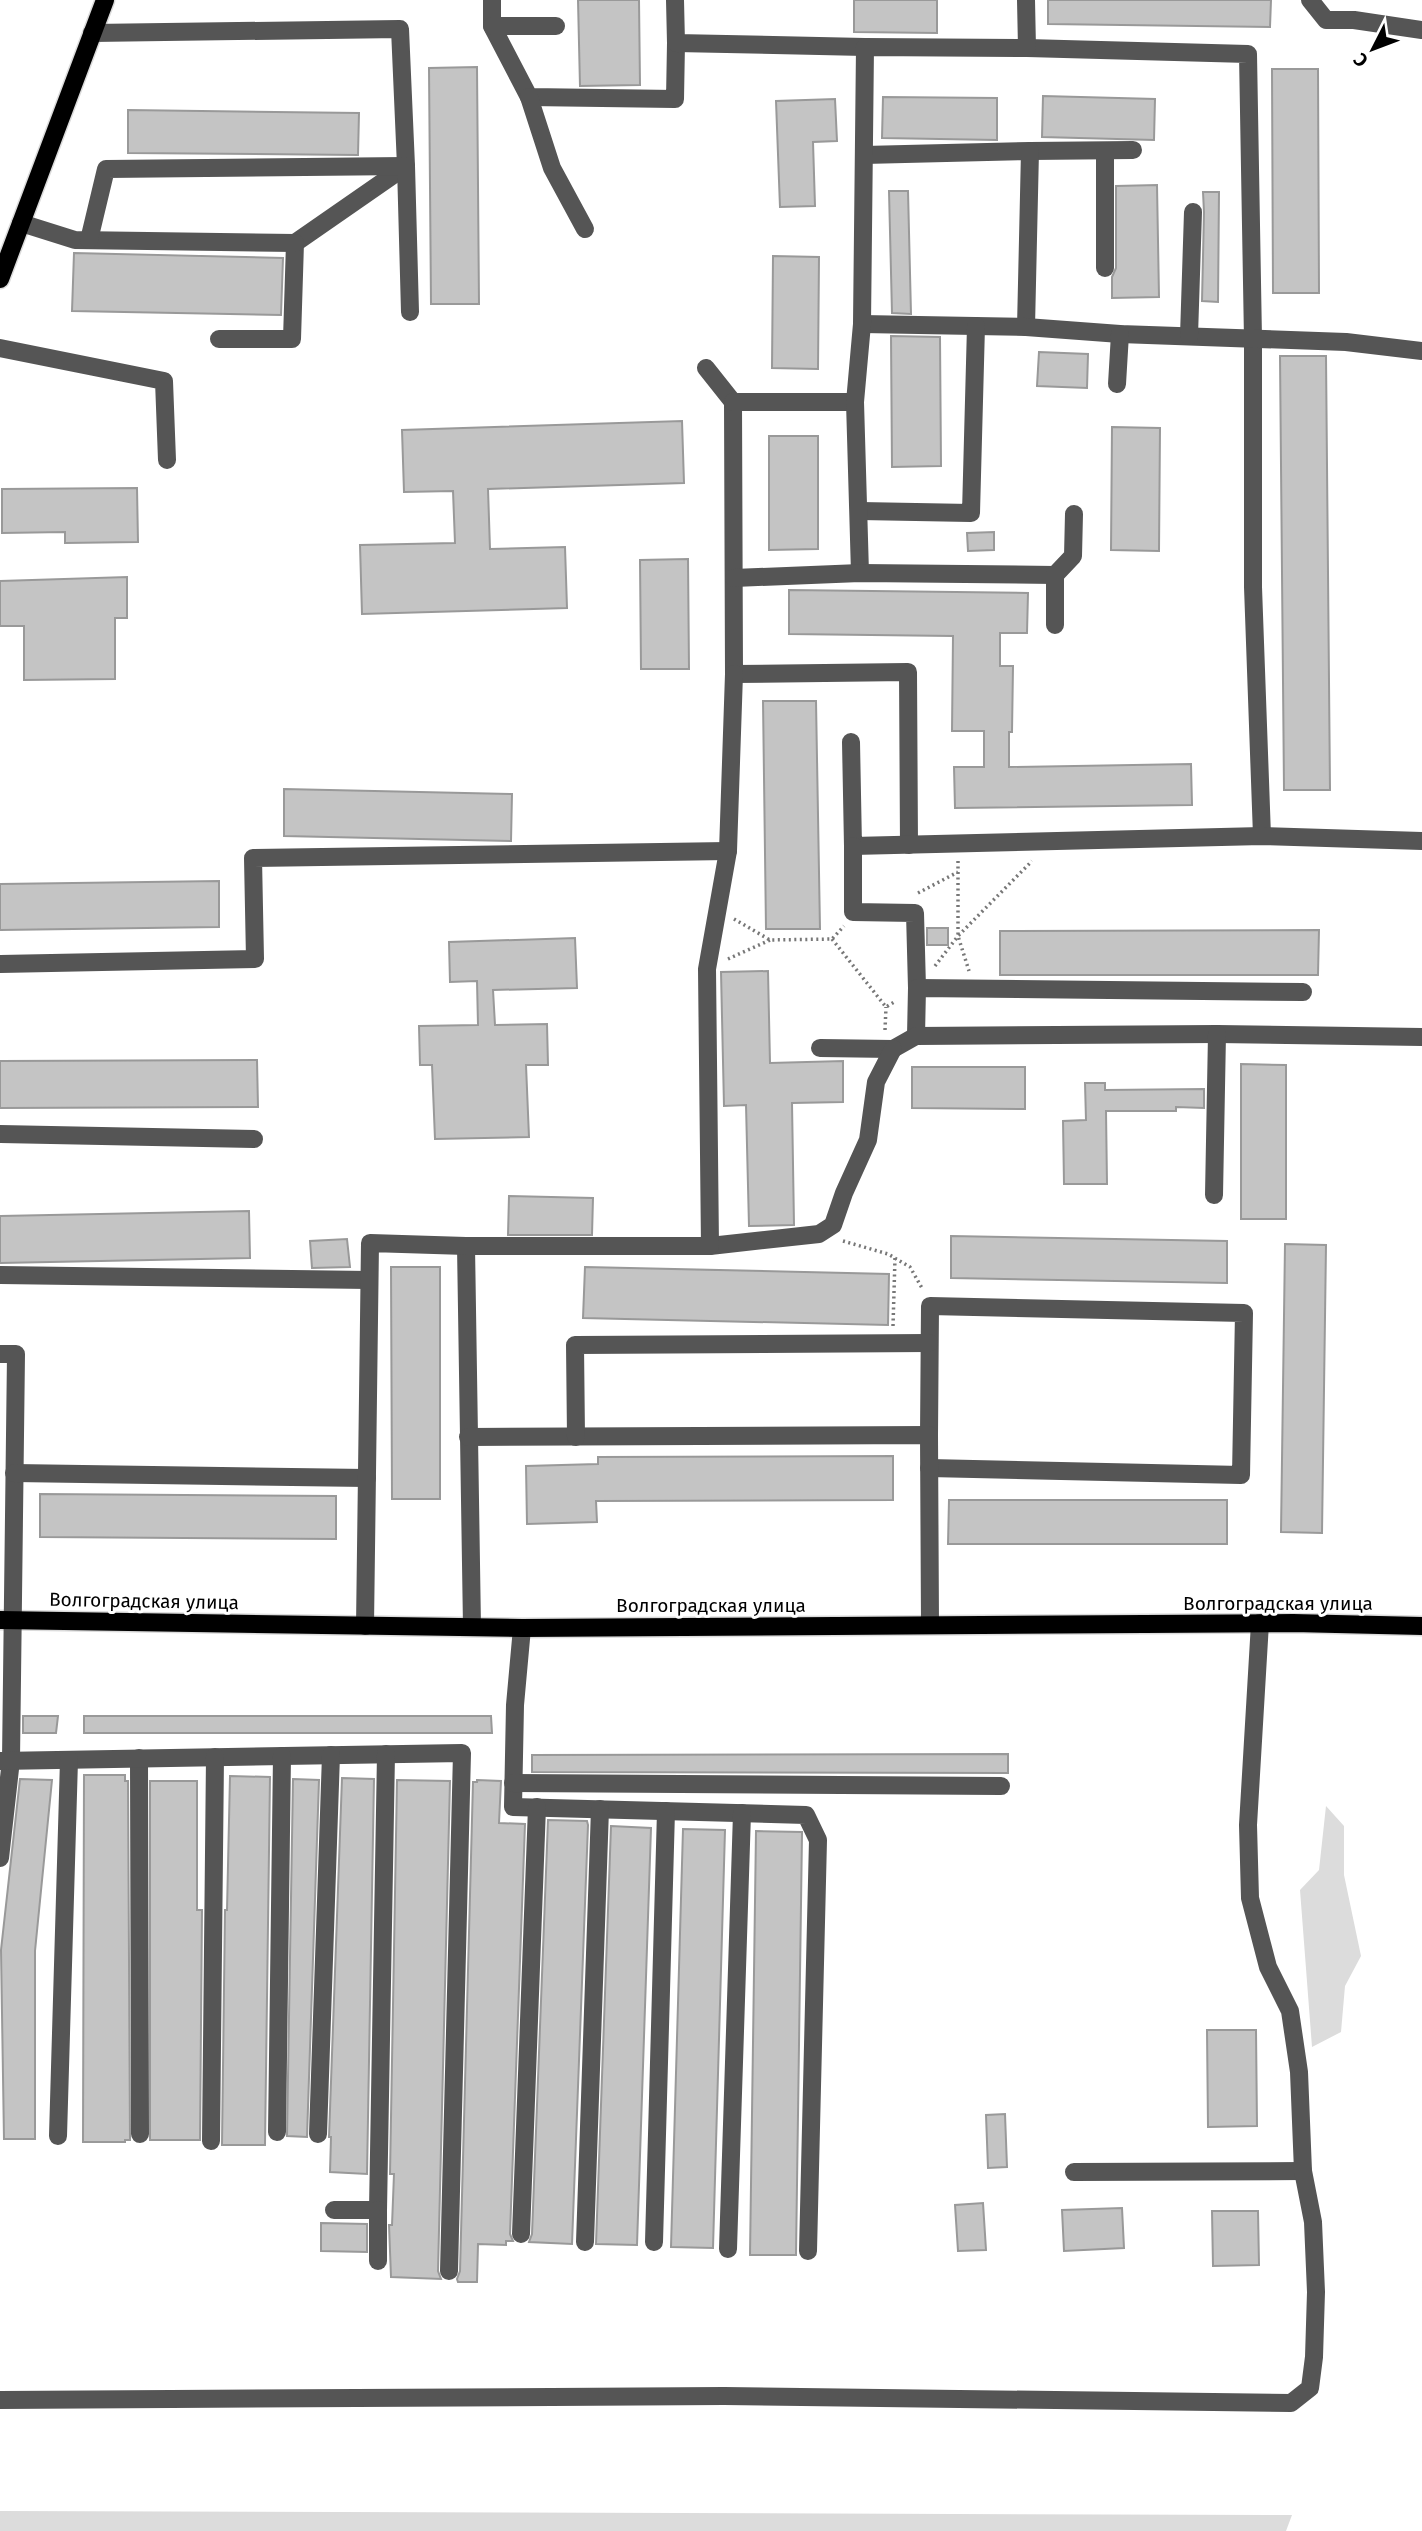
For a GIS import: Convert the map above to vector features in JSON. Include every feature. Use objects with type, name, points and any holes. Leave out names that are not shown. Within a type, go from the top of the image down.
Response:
[{"type":"main road","points":[[0,279],[105,0]]},
{"type":"main road","name":"Волгоградская улица","points":[[6,1620],[522,1628],[1261,1623],[1422,1626]]},
{"type":"lane","points":[[492,0],[492,26],[529,97],[552,168],[585,229]]},
{"type":"lane","points":[[529,97],[675,99],[676,0]]},
{"type":"lane","points":[[1026,0],[1027,48]]},
{"type":"lane","points":[[1310,0],[1326,20],[1354,20],[1422,30]]},
{"type":"lane","points":[[492,26],[556,26]]},
{"type":"lane","points":[[92,33],[400,29],[411,312]]},
{"type":"lane","points":[[676,43],[1248,54],[1253,339],[1253,587],[1262,836]]},
{"type":"lane","points":[[860,573],[855,402],[862,324],[865,47]]},
{"type":"lane","points":[[864,155],[1133,150]]},
{"type":"lane","points":[[1026,327],[1030,151]]},
{"type":"lane","points":[[1105,151],[1105,268]]},
{"type":"lane","points":[[89,240],[106,169],[406,166]]},
{"type":"lane","points":[[20,223],[75,240],[295,243],[406,166]]},
{"type":"lane","points":[[1189,336],[1193,212]]},
{"type":"lane","points":[[219,339],[292,339],[295,243]]},
{"type":"lane","points":[[862,324],[1026,327],[1120,334],[1346,342],[1422,351]]},
{"type":"lane","points":[[860,511],[971,513],[976,326]]},
{"type":"lane","points":[[1117,384],[1120,334]]},
{"type":"lane","points":[[0,348],[164,381],[167,460]]},
{"type":"lane","points":[[706,368],[733,402],[734,578],[728,852],[707,969],[710,1246]]},
{"type":"lane","points":[[733,402],[855,402]]},
{"type":"lane","points":[[1055,625],[1055,575],[1073,556],[1074,514]]},
{"type":"lane","points":[[734,578],[860,573],[1055,575]]},
{"type":"lane","points":[[733,674],[908,672],[909,845]]},
{"type":"lane","points":[[851,742],[853,912],[915,913],[916,1036]]},
{"type":"lane","points":[[853,846],[1262,836],[1422,841]]},
{"type":"lane","points":[[0,964],[256,959],[253,858],[728,852]]},
{"type":"lane","points":[[917,988],[1303,992]]},
{"type":"lane","points":[[1214,1195],[1217,1034]]},
{"type":"lane","points":[[820,1048],[893,1049],[916,1036],[1217,1034],[1422,1037]]},
{"type":"lane","points":[[365,1626],[370,1243],[466,1246],[710,1246],[819,1234],[833,1225],[868,1140],[876,1082],[893,1049]]},
{"type":"lane","points":[[0,1135],[254,1139]]},
{"type":"lane","points":[[466,1246],[472,1627]]},
{"type":"lane","points":[[0,1275],[369,1280]]},
{"type":"lane","points":[[929,1468],[1241,1475],[1244,1313],[930,1306],[929,1343],[929,1468],[930,1625]]},
{"type":"lane","points":[[576,1437],[575,1345],[929,1343]]},
{"type":"lane","points":[[0,1354],[16,1354],[8,1415],[15,1474],[7,1537],[6,1760],[0,1858]]},
{"type":"lane","points":[[468,1437],[929,1435]]},
{"type":"lane","points":[[15,1474],[367,1478]]},
{"type":"lane","points":[[0,2400],[724,2396],[1291,2403],[1310,2388],[1316,2292],[1313,2222],[1303,2171],[1298,2072],[1290,2011],[1268,1967],[1250,1898],[1248,1825],[1261,1623]]},
{"type":"lane","points":[[522,1628],[515,1705],[513,1807],[806,1815],[818,1840],[808,2250]]},
{"type":"lane","points":[[6,1760],[462,1753],[449,2271]]},
{"type":"lane","points":[[378,2260],[386,1754]]},
{"type":"lane","points":[[318,2134],[331,1755]]},
{"type":"lane","points":[[277,2132],[282,1756]]},
{"type":"lane","points":[[211,2141],[215,1757]]},
{"type":"lane","points":[[139,1758],[140,2134]]},
{"type":"lane","points":[[58,2136],[69,1760]]},
{"type":"lane","points":[[513,1783],[1001,1786]]},
{"type":"lane","points":[[521,2234],[537,1807]]},
{"type":"lane","points":[[585,2242],[600,1809]]},
{"type":"lane","points":[[654,2242],[666,1811]]},
{"type":"lane","points":[[728,2249],[742,1813]]},
{"type":"lane","points":[[1074,2172],[1303,2171]]},
{"type":"lane","points":[[334,2210],[378,2210]]},
{"type":"path","points":[[832,939],[887,1007],[917,988],[958,936],[1050,842]]},
{"type":"path","points":[[958,844],[958,936],[976,989]]},
{"type":"path","points":[[717,910],[770,940]]},
{"type":"path","points":[[832,939],[853,912]]},
{"type":"path","points":[[707,969],[770,940],[832,939]]},
{"type":"path","points":[[819,1234],[895,1258],[910,1267],[930,1306]]},
{"type":"path","points":[[892,1343],[895,1258]]},
{"type":"shaded area","points":[[1326,1806],[1344,1826],[1344,1875],[1361,1956],[1345,1986],[1341,2032],[1312,2047],[1300,1890],[1319,1870]]},
{"type":"shaded area","points":[[0,2511],[1292,2515],[1286,2531],[0,2531]]},
{"type":"building","points":[[578,0],[639,0],[640,85],[580,86]]},
{"type":"building","points":[[854,0],[937,0],[937,33],[854,32]]},
{"type":"building","points":[[1048,0],[1271,0],[1270,27],[1048,24]]},
{"type":"building","points":[[477,67],[479,304],[431,304],[429,68]]},
{"type":"building","points":[[1272,69],[1318,69],[1319,293],[1273,293]]},
{"type":"building","points":[[1043,96],[1155,99],[1154,140],[1042,137]]},
{"type":"building","points":[[883,97],[997,98],[997,140],[882,138]]},
{"type":"building","points":[[835,99],[837,141],[813,142],[815,206],[780,207],[776,101]]},
{"type":"building","points":[[128,110],[359,113],[358,155],[128,153]]},
{"type":"building","points":[[1157,185],[1159,297],[1112,298],[1112,277],[1116,268],[1116,186]]},
{"type":"building","points":[[889,191],[908,191],[911,314],[892,313]]},
{"type":"building","points":[[1203,192],[1219,192],[1218,302],[1202,301]]},
{"type":"building","points":[[74,253],[283,258],[281,315],[72,311]]},
{"type":"building","points":[[773,256],[819,257],[818,369],[772,368]]},
{"type":"building","points":[[891,336],[940,337],[941,466],[892,467]]},
{"type":"building","points":[[1039,352],[1088,354],[1087,388],[1037,386]]},
{"type":"building","points":[[1280,356],[1326,356],[1330,790],[1284,790]]},
{"type":"building","points":[[682,421],[684,483],[488,489],[490,549],[565,547],[567,608],[362,614],[360,545],[455,543],[453,491],[404,492],[402,430]]},
{"type":"building","points":[[1112,427],[1160,428],[1159,551],[1111,550]]},
{"type":"building","points":[[769,436],[818,436],[818,549],[769,550]]},
{"type":"building","points":[[137,488],[138,542],[65,543],[65,532],[2,533],[2,489]]},
{"type":"building","points":[[994,532],[994,550],[968,551],[967,533]]},
{"type":"building","points":[[688,559],[689,669],[641,669],[640,560]]},
{"type":"building","points":[[127,577],[127,618],[115,618],[115,679],[24,680],[24,626],[0,626],[0,581]]},
{"type":"building","points":[[789,590],[1028,593],[1027,633],[1000,633],[1000,666],[1013,666],[1009,767],[1191,764],[1192,805],[955,808],[954,767],[984,767],[984,731],[952,731],[953,636],[789,634]]},
{"type":"building","points":[[763,701],[816,701],[820,929],[766,929]]},
{"type":"building","points":[[284,789],[512,794],[511,841],[284,836]]},
{"type":"building","points":[[219,881],[219,927],[0,930],[0,884]]},
{"type":"building","points":[[927,928],[948,928],[948,945],[927,945]]},
{"type":"building","points":[[1319,930],[1318,975],[1000,975],[1000,931]]},
{"type":"building","points":[[575,938],[577,988],[493,990],[495,1025],[547,1024],[548,1065],[526,1065],[529,1137],[435,1139],[432,1065],[420,1065],[419,1026],[478,1025],[477,981],[450,982],[449,942]]},
{"type":"building","points":[[768,971],[770,1063],[843,1061],[843,1102],[792,1103],[794,1225],[749,1226],[746,1105],[724,1106],[721,972]]},
{"type":"building","points":[[257,1060],[258,1107],[0,1108],[0,1061]]},
{"type":"building","points":[[1241,1064],[1286,1065],[1286,1219],[1241,1219]]},
{"type":"building","points":[[912,1067],[1025,1067],[1025,1109],[912,1108]]},
{"type":"building","points":[[1085,1083],[1105,1083],[1105,1090],[1204,1089],[1204,1108],[1176,1107],[1176,1111],[1106,1111],[1107,1184],[1064,1184],[1063,1121],[1086,1120]]},
{"type":"building","points":[[509,1196],[593,1198],[592,1235],[508,1235]]},
{"type":"building","points":[[249,1211],[250,1258],[0,1263],[0,1216]]},
{"type":"building","points":[[951,1236],[1227,1241],[1227,1283],[951,1278]]},
{"type":"building","points":[[347,1239],[350,1267],[312,1268],[310,1241]]},
{"type":"building","points":[[1285,1244],[1326,1245],[1322,1533],[1281,1532]]},
{"type":"building","points":[[391,1267],[440,1267],[440,1499],[392,1499]]},
{"type":"building","points":[[585,1267],[889,1274],[888,1325],[583,1318]]},
{"type":"building","points":[[893,1456],[893,1500],[596,1501],[597,1522],[527,1524],[526,1466],[598,1464],[598,1457]]},
{"type":"building","points":[[40,1494],[336,1496],[336,1539],[40,1537]]},
{"type":"building","points":[[949,1500],[1227,1500],[1227,1544],[948,1544]]},
{"type":"building","points":[[23,1716],[58,1716],[56,1733],[23,1733]]},
{"type":"building","points":[[84,1716],[491,1716],[492,1733],[84,1733]]},
{"type":"building","points":[[1008,1754],[1008,1773],[532,1772],[532,1755]]},
{"type":"building","points":[[84,1775],[125,1775],[125,1781],[128,1781],[130,2140],[125,2142],[83,2142]]},
{"type":"building","points":[[230,1776],[270,1777],[265,2145],[222,2145]]},
{"type":"building","points":[[342,1778],[374,1779],[367,2174],[330,2172]]},
{"type":"building","points":[[20,1779],[52,1780],[35,1951],[35,2139],[4,2139],[1,1950]]},
{"type":"building","points":[[293,1779],[319,1780],[307,2137],[287,2136]]},
{"type":"building","points":[[397,1780],[450,1781],[438,2271],[441,2279],[391,2277],[389,2225],[392,2225],[394,2174],[390,2174]]},
{"type":"building","points":[[150,1781],[197,1781],[197,1910],[202,1910],[200,2140],[150,2140]]},
{"type":"building","points":[[501,1781],[499,1823],[525,1824],[510,2234],[513,2241],[506,2241],[506,2245],[478,2244],[477,2282],[458,2282],[473,1782]]},
{"type":"building","points":[[548,1820],[587,1821],[588,1825],[572,2244],[529,2242],[532,2234]]},
{"type":"building","points":[[611,1826],[651,1828],[637,2245],[596,2244]]},
{"type":"building","points":[[683,1829],[725,1830],[713,2248],[671,2247]]},
{"type":"building","points":[[756,1831],[802,1832],[796,2255],[750,2255]]},
{"type":"building","points":[[1207,2030],[1256,2030],[1257,2126],[1208,2127]]},
{"type":"building","points":[[1005,2114],[1007,2167],[988,2168],[986,2115]]},
{"type":"building","points":[[983,2203],[986,2250],[958,2251],[955,2205]]},
{"type":"building","points":[[1122,2208],[1124,2248],[1064,2251],[1062,2210]]},
{"type":"building","points":[[1212,2211],[1258,2211],[1259,2265],[1213,2266]]},
{"type":"building","points":[[321,2223],[367,2224],[367,2252],[321,2251]]}]
